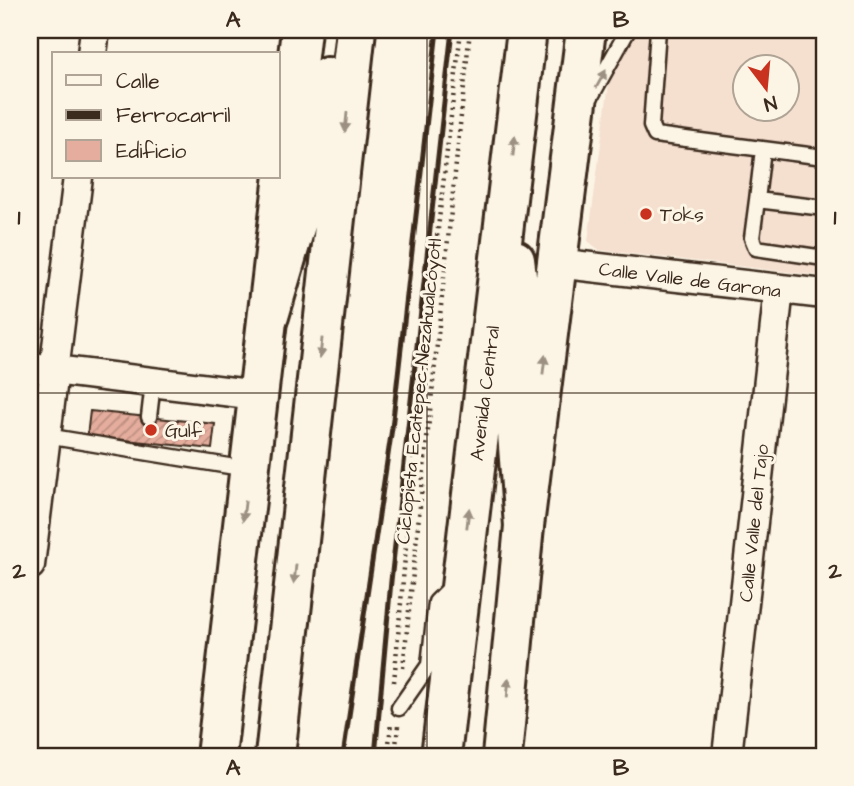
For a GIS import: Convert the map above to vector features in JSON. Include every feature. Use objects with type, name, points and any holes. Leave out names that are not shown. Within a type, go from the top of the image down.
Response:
[{"type":"main road","points":[[216,756],[301,30]]},
{"type":"main road","points":[[269,316],[309,180],[336,30]]},
{"type":"main road","points":[[275,756],[356,30]]},
{"type":"main road","name":"Avenida Central","points":[[441,756],[527,30]]},
{"type":"main road","points":[[502,756],[524,526],[586,30]]},
{"type":"main road","points":[[508,200],[522,307],[515,406],[524,526]]},
{"type":"street","points":[[92,52],[95,30]]},
{"type":"street","points":[[30,565],[46,436],[42,369],[78,178]]},
{"type":"street","name":"Calle Valle de Garona","points":[[556,263],[824,294]]},
{"type":"street","name":"Calle Valle del Tajo","points":[[727,756],[779,289]]},
{"type":"street","points":[[42,369],[257,395]]},
{"type":"lane","points":[[574,129],[628,30]]},
{"type":"lane","points":[[658,30],[650,126],[655,135],[824,157]]},
{"type":"lane","points":[[763,149],[752,238],[757,248],[824,258]]},
{"type":"lane","points":[[757,200],[824,208]]},
{"type":"lane","points":[[149,417],[153,383]]},
{"type":"lane","points":[[46,436],[145,448],[249,470]]},
{"type":"lane","points":[[395,711],[429,665],[436,602],[461,576]]},
{"type":"path","points":[[394,688],[421,375],[461,30]]},
{"type":"path","name":"Ciclopista Ecatepec-Nezahualcóyotl","points":[[395,756],[395,711],[470,30]]},
{"type":"path","points":[[388,756],[395,711]]},
{"type":"shaded area","points":[[616,30],[824,30],[824,276],[599,250],[588,241]]},
{"type":"building","name":"Gulf","points":[[90,411],[215,424],[212,449],[87,436]]},
{"type":"railway","points":[[343,756],[392,428],[437,30]]},
{"type":"railway","points":[[375,756],[391,581],[452,30]]},
{"type":"place","name":"Toks","points":[[646,214]]},
{"type":"place","name":"Gulf","points":[[151,430]]}]
